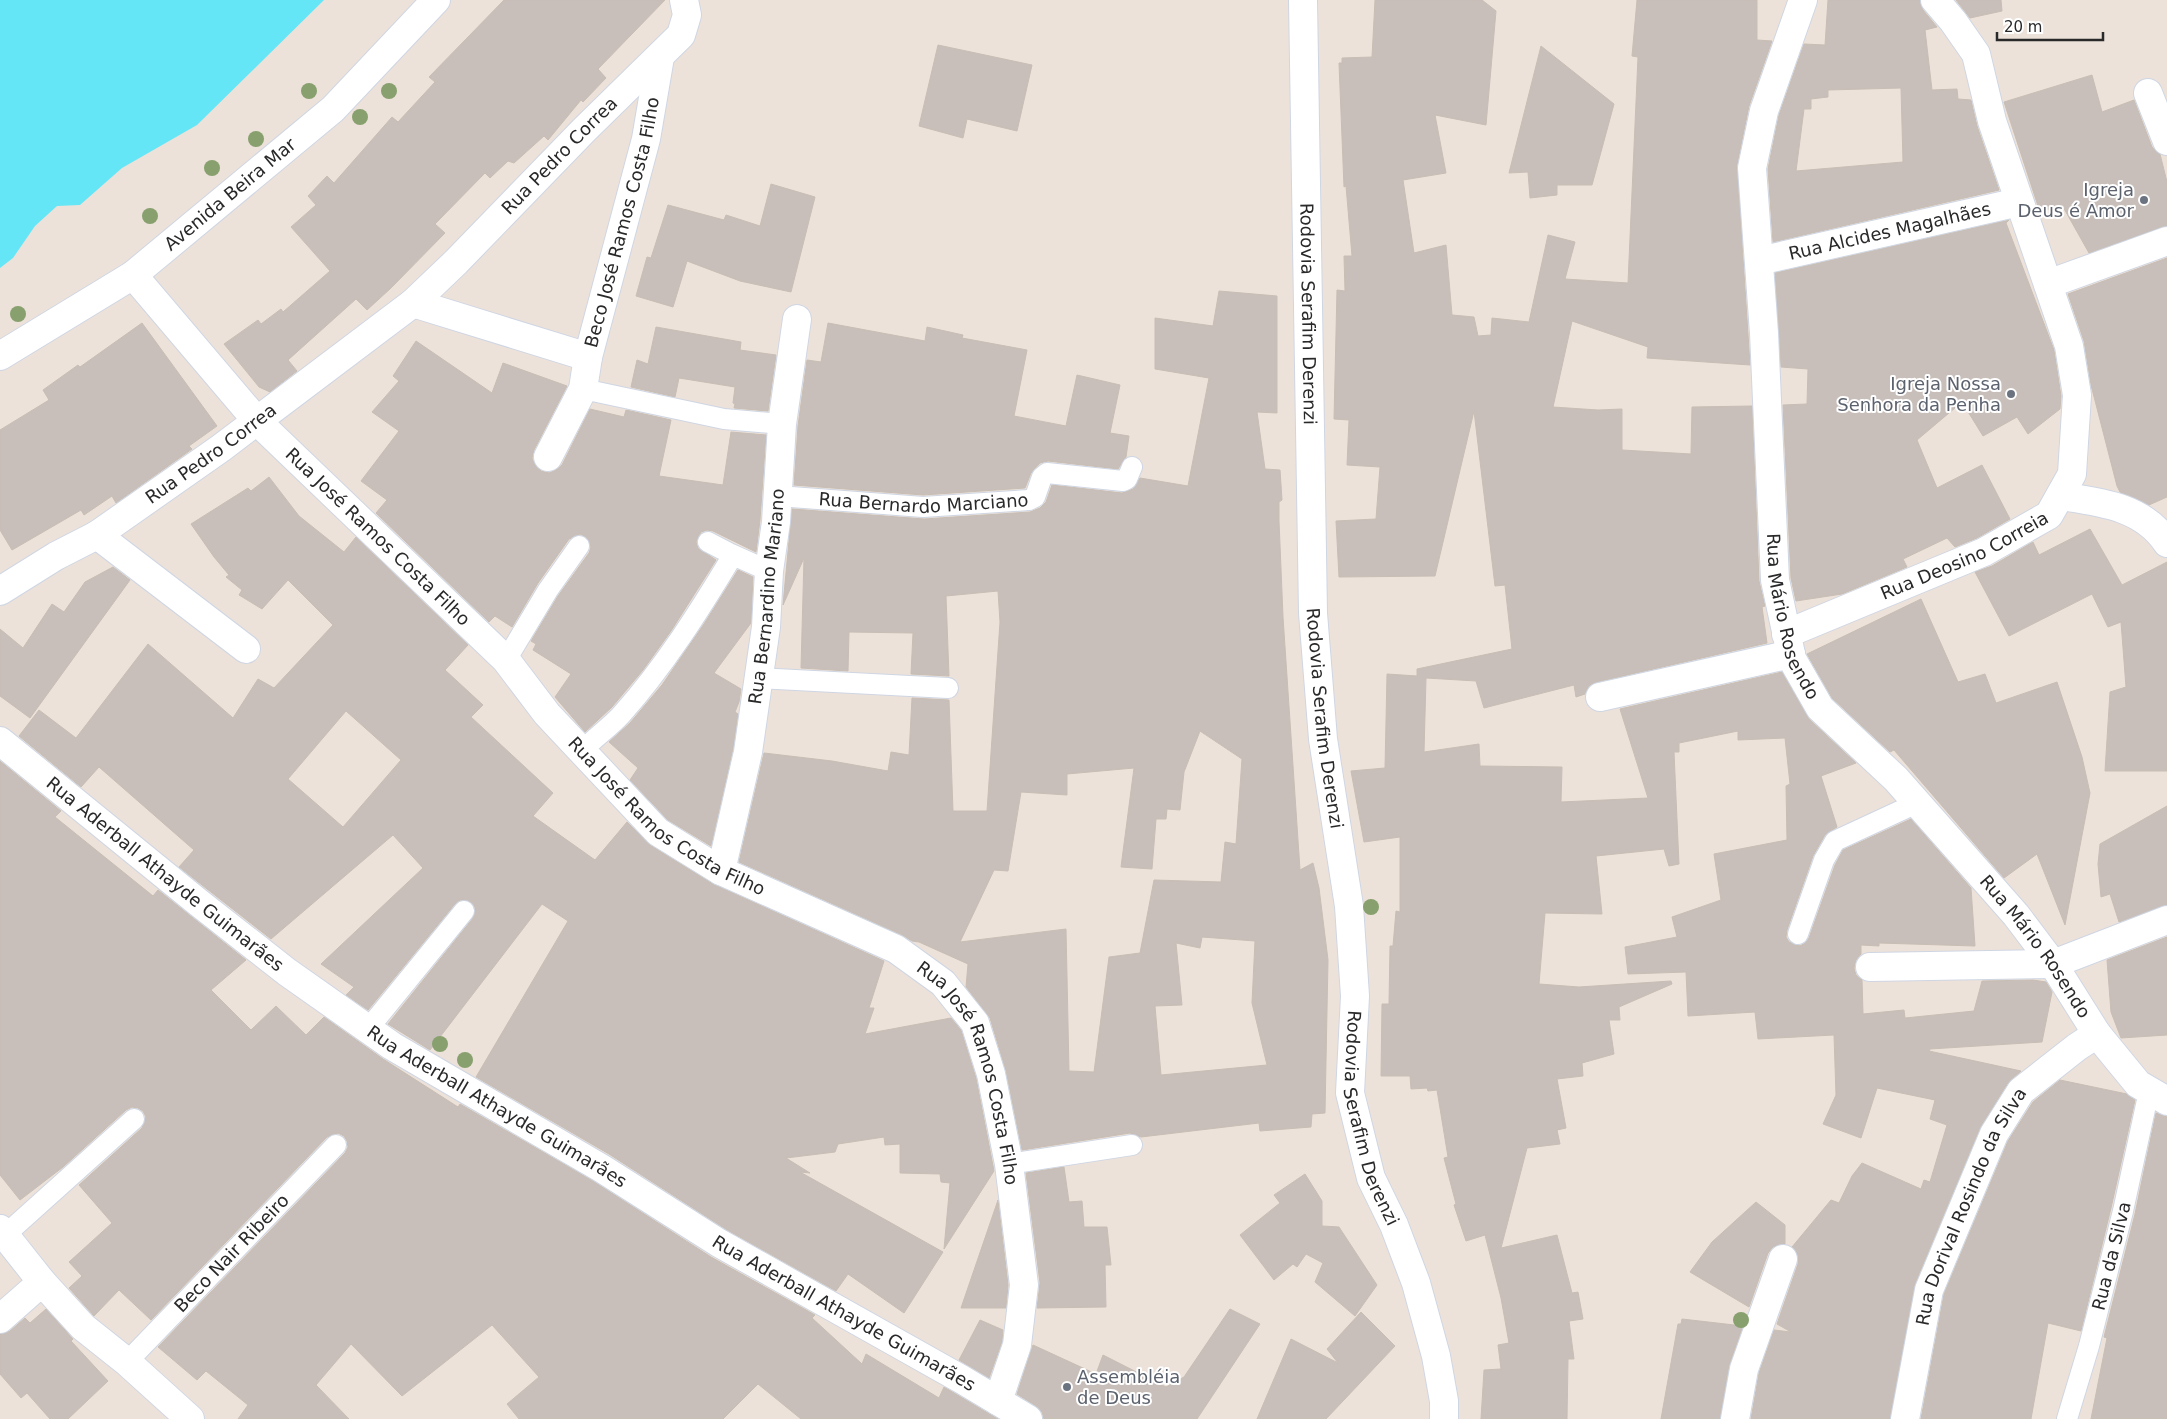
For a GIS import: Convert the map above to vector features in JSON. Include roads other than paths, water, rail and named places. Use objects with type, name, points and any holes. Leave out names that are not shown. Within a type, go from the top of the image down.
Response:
[{"type":"street","name":"Avenida Beira Mar","points":[[0,356],[133,275],[333,109],[436,0]]},
{"type":"street","name":"Rua Pedro Correa","points":[[0,591],[56,556],[97,534],[221,448],[414,303],[584,130],[681,35],[685,27],[687,15],[684,0]]},
{"type":"street","name":"Rodovia Serafim Derenzi","points":[[1303,0],[1313,613],[1323,739],[1349,906],[1355,996],[1350,1093],[1371,1178],[1394,1225],[1416,1283],[1436,1356],[1444,1401],[1444,1419]]},
{"type":"street","name":"Rua Mário Rosendo","points":[[1803,0],[1764,111],[1752,168],[1764,333],[1775,580],[1792,659],[1820,708],[1896,779],[2016,915],[2053,964],[2098,1034],[2138,1084],[2158,1096]]},
{"type":"street","name":"Rua Deosino Correia","points":[[1600,697],[1789,644],[1984,552],[2049,515],[2072,474],[2077,395],[2069,346],[1992,121],[1976,54],[1953,21],[1935,0]]},
{"type":"street","name":"Beco José Ramos Costa Filho","points":[[548,457],[583,388],[588,357],[646,139],[660,57]]},
{"type":"street","points":[[2148,92],[2167,141]]},
{"type":"street","name":"Rua Alcides Magalhães","points":[[1759,261],[2019,202]]},
{"type":"street","points":[[2048,284],[2167,241]]},
{"type":"street","name":"Rua José Ramos Costa Filho","points":[[133,275],[257,421],[506,660],[547,714],[658,832],[720,870],[896,949],[943,983],[975,1023],[991,1074],[1009,1164],[1024,1286],[1017,1345],[998,1401]]},
{"type":"street","points":[[414,303],[588,357]]},
{"type":"street","name":"Rua Bernardino Mariano","points":[[720,870],[748,752],[759,678],[766,627],[769,571],[778,496],[782,424],[796,319]]},
{"type":"street","points":[[2060,496],[2110,504],[2144,519],[2167,542]]},
{"type":"street","points":[[97,534],[246,648]]},
{"type":"street","name":"Rua Aderball Athayde Guimarães","points":[[0,741],[287,972],[392,1046],[602,1168],[719,1243],[1028,1419]]},
{"type":"street","points":[[1870,967],[2053,964],[2167,920]]},
{"type":"street","name":"Rua Dorival Rosindo da Silva","points":[[1905,1419],[1929,1290],[1994,1134],[2022,1091],[2077,1047],[2098,1034]]},
{"type":"street","points":[[3,1232],[42,1282],[83,1327],[127,1362],[190,1419]]},
{"type":"street","points":[[1734,1419],[1744,1369],[1783,1259]]},
{"type":"street","points":[[0,1319],[42,1282]]},
{"type":"lane","points":[[583,388],[724,418],[782,424]]},
{"type":"lane","name":"Rua Bernardo Marciano","points":[[778,496],[923,507],[1029,500],[1034,499],[1042,477],[1047,472],[1122,481],[1127,479],[1132,467]]},
{"type":"lane","points":[[708,542],[769,571]]},
{"type":"lane","points":[[506,660],[548,590],[579,546]]},
{"type":"lane","points":[[582,751],[620,716],[650,678],[706,600],[733,555]]},
{"type":"lane","points":[[759,678],[948,688]]},
{"type":"lane","points":[[1798,934],[1824,860],[1835,841],[1917,803]]},
{"type":"lane","points":[[368,1029],[464,911]]},
{"type":"lane","name":"Rua da Silva","points":[[2067,1419],[2089,1346],[2118,1230],[2158,1096]]},
{"type":"lane","points":[[3,1232],[134,1119]]},
{"type":"lane","name":"Beco Nair Ribeiro","points":[[127,1362],[336,1145]]},
{"type":"lane","points":[[1009,1164],[1132,1145]]},
{"type":"water","points":[[0,0],[324,0],[197,125],[122,168],[80,205],[57,206],[35,226],[13,258],[0,268]]},
{"type":"place","name":"Igreja Deus é Amor","points":[[2144,200]]},
{"type":"place","name":"Igreja Nossa Senhora da Penha","points":[[2011,394]]},
{"type":"place","name":"Assembléia de Deus","points":[[1067,1387]]}]
